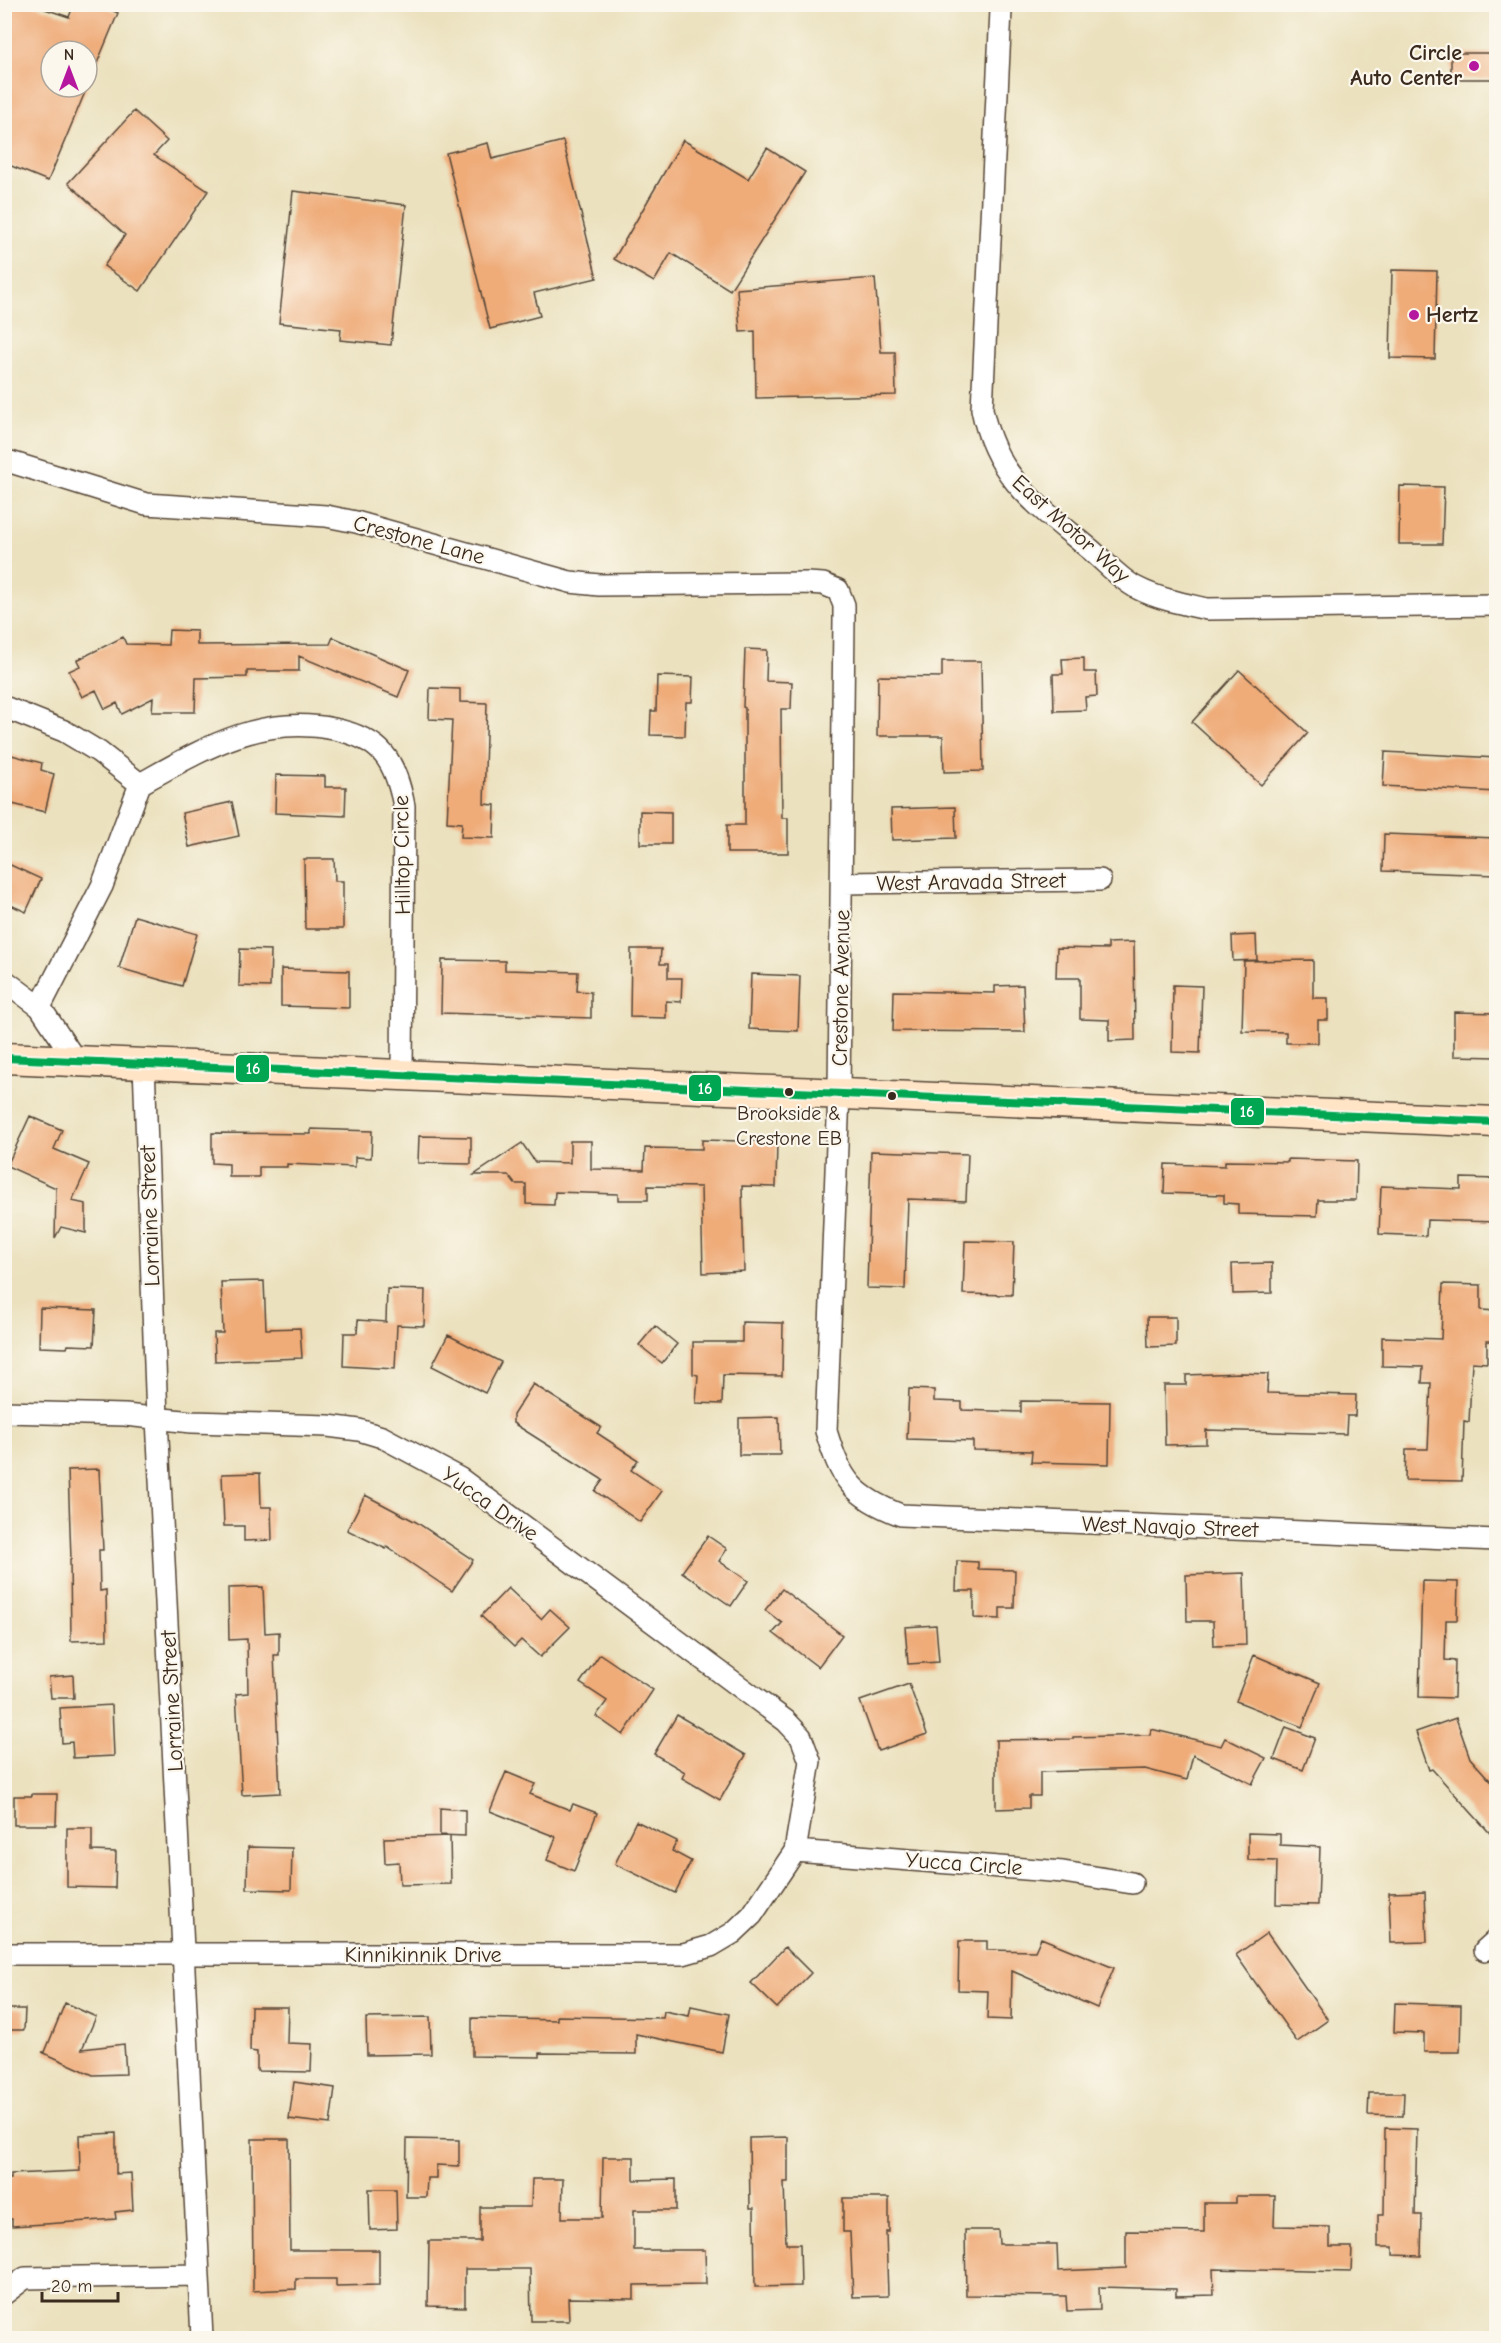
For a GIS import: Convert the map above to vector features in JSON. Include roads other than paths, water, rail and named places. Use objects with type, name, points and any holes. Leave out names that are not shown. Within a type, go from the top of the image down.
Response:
[{"type":"street","name":"East Motor Way","points":[[998,4],[1001,10],[981,409],[986,432],[995,452],[1016,486],[1136,588],[1172,601],[1208,609],[1497,605]]},
{"type":"street","name":"Crestone Lane","points":[[4,459],[146,504],[336,518],[570,582],[599,585],[678,582],[807,583],[823,584],[837,591]]},
{"type":"street","name":"Crestone Avenue","points":[[837,591],[844,605],[840,1093],[826,1431],[837,1465],[853,1487]]},
{"type":"street","points":[[4,707],[64,731],[99,752],[140,784],[102,886],[39,1007]]},
{"type":"street","name":"Hilltop Circle","points":[[140,784],[218,743],[254,730],[280,725],[315,725],[348,732],[372,743],[389,759],[400,781],[405,806],[402,1075]]},
{"type":"street","name":"West Aravada Street","points":[[842,884],[1100,880]]},
{"type":"street","points":[[4,980],[39,1007],[76,1061]]},
{"type":"street","points":[[4,1058],[1497,1122]]},
{"type":"street","name":"Lorraine Street","points":[[144,1064],[157,1418],[202,2338]]},
{"type":"street","name":"Yucca Drive","points":[[4,1412],[157,1418],[192,1422],[328,1426],[358,1430],[382,1437],[459,1478],[786,1721],[801,1737],[810,1761],[795,1851]]},
{"type":"street","name":"West Navajo Street","points":[[853,1487],[872,1504],[901,1515],[1497,1540]]},
{"type":"street","name":"Yucca Circle","points":[[795,1851],[1063,1872],[1132,1883]]},
{"type":"street","name":"Kinnikinnik Drive","points":[[4,1954],[184,1956],[683,1954],[711,1946],[739,1927],[752,1915],[795,1851]]},
{"type":"street","points":[[4,2294],[25,2278],[198,2275]]},
{"type":"place","name":"Circle Auto Center","points":[[1474,66]]},
{"type":"place","name":"Hertz","points":[[1414,315]]},
{"type":"place","name":"Brookside & Crestone EB","points":[[789,1092]]}]
